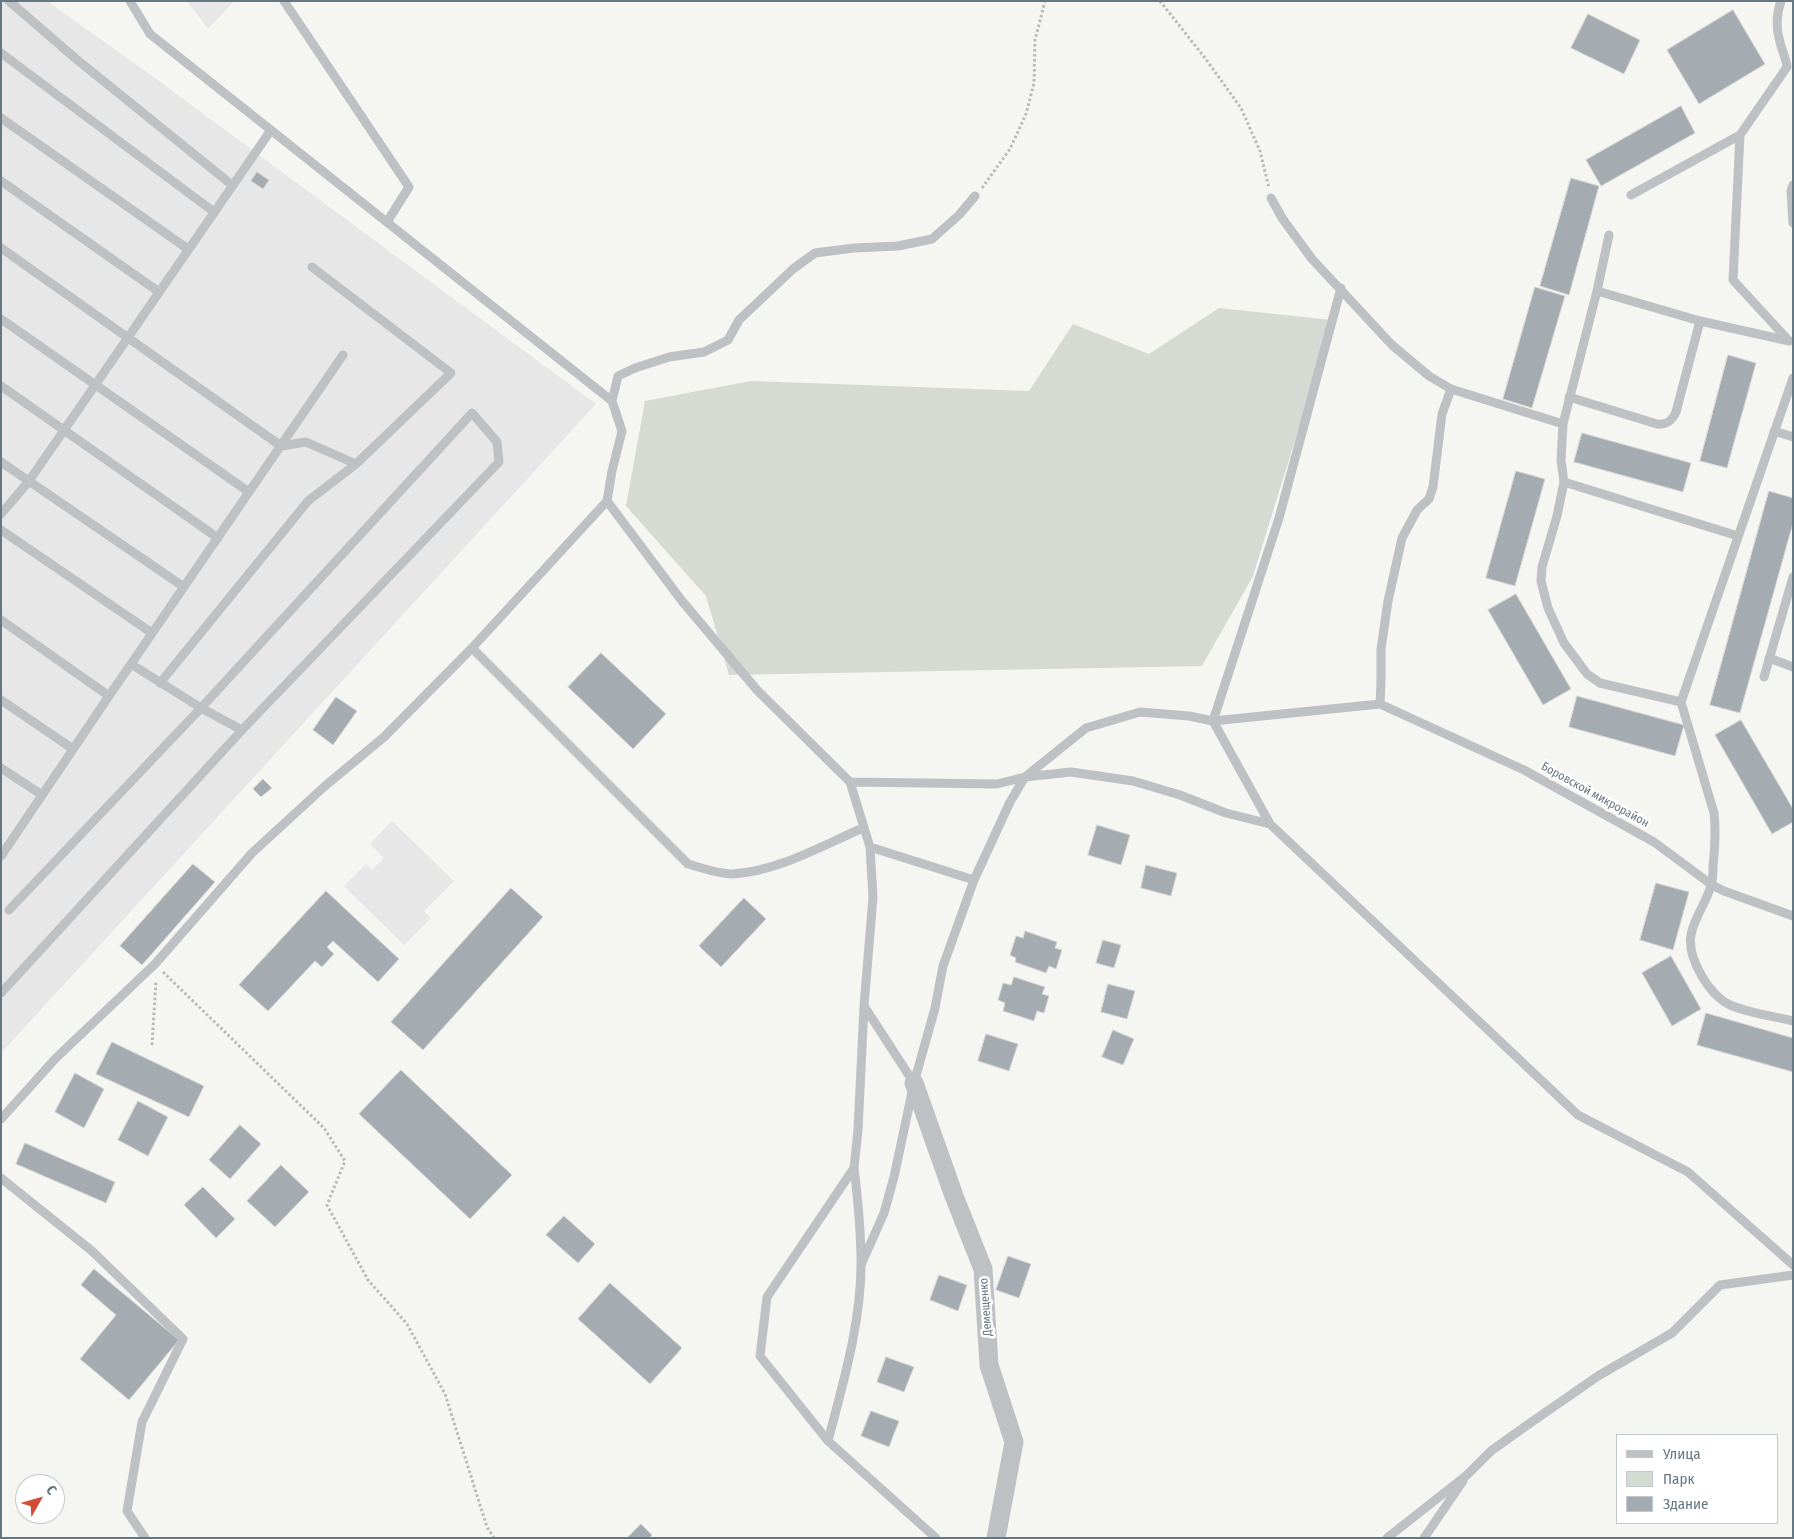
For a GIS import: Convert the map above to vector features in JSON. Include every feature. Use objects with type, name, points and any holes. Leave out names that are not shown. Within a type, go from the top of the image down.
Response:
[{"type":"street","name":"Демещенко","points":[[914,1083],[954,1196],[984,1269],[989,1365],[1014,1442],[996,1538]]},
{"type":"lane","points":[[9,1],[75,58],[232,186]]},
{"type":"lane","points":[[130,1],[150,34],[612,401]]},
{"type":"lane","points":[[284,1],[409,187],[387,222]]},
{"type":"lane","points":[[1630,195],[1740,135],[1765,96],[1784,72],[1790,60],[1780,42],[1777,22],[1780,1]]},
{"type":"lane","points":[[1,52],[214,212]]},
{"type":"lane","points":[[1,118],[188,249]]},
{"type":"lane","points":[[1,514],[29,481],[271,130]]},
{"type":"lane","points":[[1740,135],[1733,280],[1791,343]]},
{"type":"lane","points":[[1,181],[159,292]]},
{"type":"lane","points":[[1793,185],[1791,191],[1793,223]]},
{"type":"lane","points":[[1,1119],[56,1058],[155,964],[252,853],[325,786],[384,737],[472,648],[607,501],[622,431],[612,401],[618,376],[635,368],[669,357],[704,352],[728,340],[739,320],[793,269],[815,253],[854,248],[898,246],[932,239],[975,196]]},
{"type":"lane","points":[[1271,198],[1282,218],[1312,259],[1392,345],[1429,376],[1451,389],[1563,424]]},
{"type":"lane","points":[[1609,235],[1597,291],[1563,424],[1561,460],[1564,482],[1557,516],[1542,567],[1541,581],[1548,608],[1564,643],[1587,674],[1600,683],[1681,702]]},
{"type":"lane","points":[[1,248],[281,446],[306,442],[356,464]]},
{"type":"lane","points":[[160,683],[308,501],[356,464],[451,373],[312,267]]},
{"type":"lane","points":[[1341,288],[1279,518],[1212,721],[1270,824],[1578,1115],[1688,1172],[1793,1265]]},
{"type":"lane","points":[[1597,291],[1700,321],[1791,343]]},
{"type":"lane","points":[[1,319],[249,492]]},
{"type":"lane","points":[[1569,397],[1657,424],[1669,422],[1676,412],[1700,321]]},
{"type":"lane","points":[[1,856],[4,846],[42,795],[343,354]]},
{"type":"lane","points":[[1793,378],[1681,702],[1714,813],[1716,839],[1712,885],[1691,936],[1694,960],[1708,985],[1718,997],[1728,1004],[1740,1009],[1793,1021]]},
{"type":"lane","points":[[1,386],[218,538]]},
{"type":"lane","points":[[861,1265],[884,1214],[914,1083],[935,1008],[943,966],[974,880],[1010,802],[1025,777],[1086,728],[1140,712],[1189,716],[1212,721],[1380,704],[1382,682],[1381,649],[1402,538],[1417,510],[1429,499],[1433,487],[1442,414],[1451,389]]},
{"type":"lane","points":[[1,993],[242,730],[499,462],[497,442],[472,413],[200,708],[9,910]]},
{"type":"lane","points":[[1774,431],[1793,437]]},
{"type":"lane","points":[[1,462],[184,587]]},
{"type":"lane","points":[[1564,482],[1738,536]]},
{"type":"lane","points":[[607,501],[682,601],[757,690],[850,782],[870,847],[874,897],[864,1006],[858,1130],[854,1168],[859,1210],[861,1265],[850,1359],[828,1441]]},
{"type":"lane","points":[[1,530],[152,633]]},
{"type":"lane","points":[[1764,678],[1793,577]]},
{"type":"lane","points":[[1,620],[109,696]]},
{"type":"lane","points":[[472,648],[688,864],[732,874],[783,864],[863,828]]},
{"type":"lane","points":[[1769,658],[1793,668]]},
{"type":"lane","points":[[131,664],[200,708],[242,730]]},
{"type":"lane","points":[[1,700],[73,749]]},
{"type":"lane","name":"Боровской микрорайон","points":[[1380,704],[1524,770],[1654,842],[1712,885],[1793,916]]},
{"type":"lane","points":[[1,768],[42,795]]},
{"type":"lane","points":[[850,782],[997,784],[1025,777],[1071,772],[1133,781],[1180,795],[1226,813],[1270,824]]},
{"type":"lane","points":[[870,847],[974,880]]},
{"type":"lane","points":[[864,1006],[914,1083]]},
{"type":"lane","points":[[854,1168],[767,1297],[760,1356],[828,1441],[936,1538]]},
{"type":"lane","points":[[1,1178],[92,1251],[183,1339],[142,1422],[127,1511],[145,1538]]},
{"type":"lane","points":[[1388,1538],[1467,1475],[1491,1451],[1598,1376],[1672,1333],[1720,1285],[1793,1276]]},
{"type":"lane","points":[[1424,1538],[1467,1475]]},
{"type":"path","points":[[975,196],[989,180],[1010,149],[1026,114],[1034,83],[1035,40],[1045,1]]},
{"type":"path","points":[[1160,1],[1241,108],[1260,151],[1271,198]]},
{"type":"path","points":[[152,1045],[156,984],[155,964]]},
{"type":"path","points":[[155,964],[324,1128],[345,1161],[327,1205],[368,1280],[407,1324],[445,1394],[487,1527],[494,1538]]},
{"type":"shaded area","points":[[1,1],[47,1],[148,73],[596,404],[1,1053]]},
{"type":"shaded area","points":[[187,1],[234,1],[208,29]]},
{"type":"shaded area","points":[[392,821],[454,881],[424,911],[431,918],[404,945],[344,886],[366,864],[372,870],[384,858],[370,844]]},
{"type":"green space","points":[[1219,308],[1332,320],[1253,576],[1202,666],[729,675],[706,596],[626,506],[645,401],[751,381],[1029,391],[1073,324],[1149,354]]},
{"type":"building","points":[[1733,10],[1765,64],[1699,104],[1667,50]]},
{"type":"building","points":[[1588,14],[1640,40],[1624,74],[1571,48]]},
{"type":"building","points":[[1681,106],[1695,133],[1601,186],[1586,160]]},
{"type":"building","points":[[257,172],[269,180],[263,189],[251,181]]},
{"type":"building","points":[[1571,178],[1599,186],[1569,295],[1540,286]]},
{"type":"building","points":[[1535,287],[1565,296],[1532,408],[1503,399]]},
{"type":"building","points":[[1728,355],[1756,363],[1727,468],[1700,461]]},
{"type":"building","points":[[1582,433],[1691,463],[1683,492],[1574,462]]},
{"type":"building","points":[[1516,471],[1545,479],[1515,586],[1486,578]]},
{"type":"building","points":[[1769,491],[1793,498],[1793,523],[1740,713],[1710,705]]},
{"type":"building","points":[[1516,594],[1571,689],[1543,705],[1488,610]]},
{"type":"building","points":[[601,653],[666,714],[633,749],[568,687]]},
{"type":"building","points":[[1577,696],[1684,725],[1675,756],[1569,727]]},
{"type":"building","points":[[336,697],[357,711],[333,745],[313,730]]},
{"type":"building","points":[[1741,720],[1793,809],[1793,822],[1772,834],[1715,735]]},
{"type":"building","points":[[263,779],[272,788],[261,797],[253,789]]},
{"type":"building","points":[[1097,825],[1130,835],[1121,865],[1088,855]]},
{"type":"building","points":[[193,864],[215,882],[142,965],[120,946]]},
{"type":"building","points":[[1146,865],[1177,873],[1171,896],[1141,888]]},
{"type":"building","points":[[1656,883],[1689,892],[1673,950],[1640,940]]},
{"type":"building","points":[[511,888],[543,917],[423,1050],[391,1022]]},
{"type":"building","points":[[326,891],[399,959],[378,982],[333,941],[327,947],[334,954],[322,967],[315,961],[268,1011],[239,985]]},
{"type":"building","points":[[744,898],[766,919],[721,967],[699,946]]},
{"type":"building","points":[[1025,931],[1057,942],[1055,948],[1062,950],[1056,969],[1049,966],[1046,973],[1015,962],[1016,958],[1010,955],[1016,936],[1023,938]]},
{"type":"building","points":[[1103,940],[1121,945],[1114,968],[1096,963]]},
{"type":"building","points":[[1671,956],[1701,1009],[1672,1026],[1642,973]]},
{"type":"building","points":[[1014,977],[1045,987],[1042,994],[1049,996],[1044,1013],[1037,1011],[1034,1021],[1003,1011],[1005,1003],[998,1000],[1003,983],[1011,985]]},
{"type":"building","points":[[1108,984],[1135,991],[1127,1019],[1101,1012]]},
{"type":"building","points":[[1706,1013],[1793,1038],[1793,1072],[1697,1045]]},
{"type":"building","points":[[1113,1030],[1134,1039],[1123,1065],[1102,1057]]},
{"type":"building","points":[[986,1034],[1018,1044],[1009,1071],[978,1061]]},
{"type":"building","points":[[112,1042],[204,1086],[189,1117],[96,1074]]},
{"type":"building","points":[[401,1070],[512,1175],[470,1219],[359,1114]]},
{"type":"building","points":[[75,1073],[104,1089],[84,1128],[55,1112]]},
{"type":"building","points":[[138,1101],[168,1117],[148,1156],[118,1140]]},
{"type":"building","points":[[240,1125],[261,1144],[230,1179],[209,1160]]},
{"type":"building","points":[[25,1143],[115,1182],[106,1203],[16,1164]]},
{"type":"building","points":[[281,1165],[309,1192],[275,1227],[247,1201]]},
{"type":"building","points":[[203,1187],[235,1219],[216,1238],[184,1205]]},
{"type":"building","points":[[564,1216],[595,1244],[578,1263],[546,1235]]},
{"type":"building","points":[[1008,1256],[1031,1264],[1019,1298],[996,1290]]},
{"type":"building","points":[[94,1269],[179,1340],[129,1400],[80,1359],[116,1315],[81,1285]]},
{"type":"building","points":[[939,1275],[967,1285],[958,1311],[930,1300]]},
{"type":"building","points":[[610,1283],[682,1348],[650,1384],[578,1319]]},
{"type":"building","points":[[886,1357],[914,1367],[904,1392],[877,1382]]},
{"type":"building","points":[[871,1411],[899,1421],[889,1447],[861,1436]]},
{"type":"building","points":[[641,1524],[652,1535],[650,1538],[627,1538]]}]
